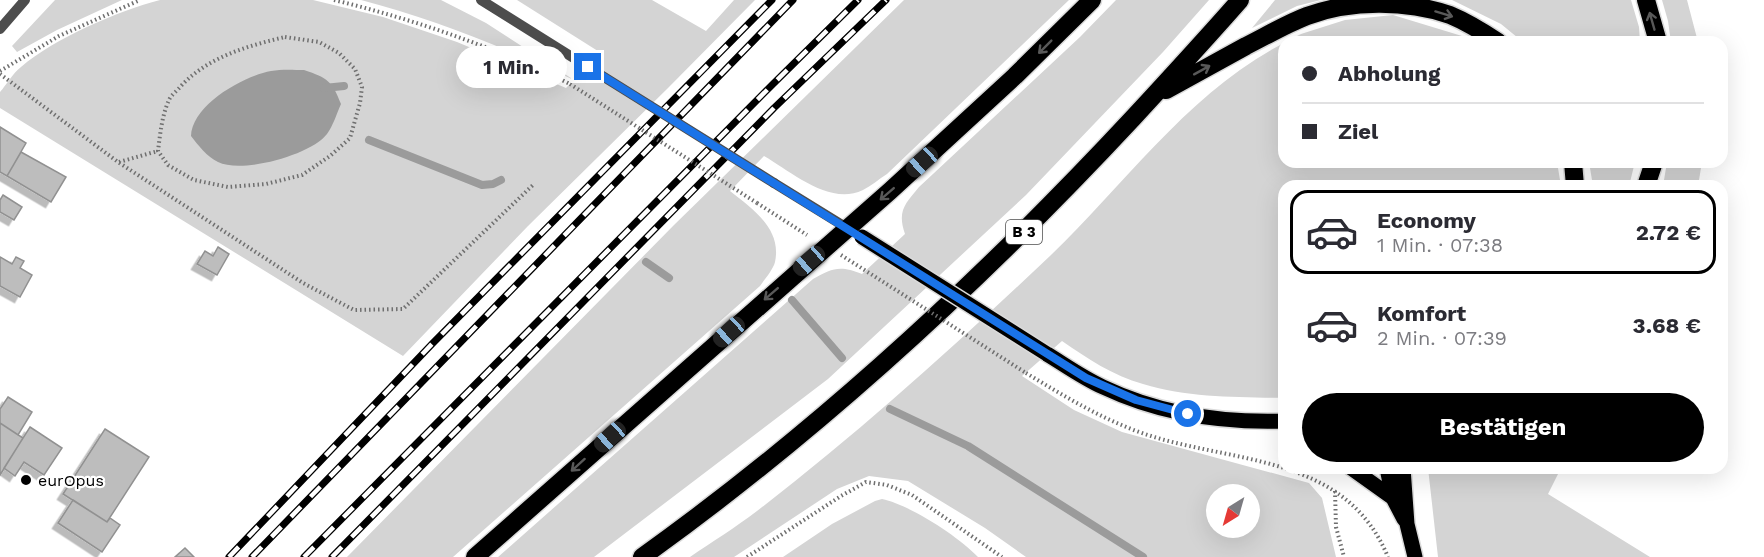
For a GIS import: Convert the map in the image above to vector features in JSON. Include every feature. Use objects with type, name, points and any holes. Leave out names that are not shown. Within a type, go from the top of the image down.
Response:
[{"type":"highway","points":[[475,557],[854,233],[890,191],[1016,76],[1092,0]]},
{"type":"highway","name":"B 3","points":[[642,557],[686,526],[845,398],[976,280],[1151,98],[1240,0]]},
{"type":"highway","points":[[1646,0],[1656,36]]},
{"type":"highway","points":[[1151,98],[1278,29],[1307,16],[1346,6],[1383,3],[1416,6],[1450,15],[1488,36]]},
{"type":"main road","points":[[854,233],[1102,386],[1153,406],[1215,419],[1278,422]]},
{"type":"main road","points":[[1259,422],[1278,430]]},
{"type":"main road","points":[[1360,474],[1394,498]]},
{"type":"main road","points":[[1389,474],[1394,498],[1407,524]]},
{"type":"main road","points":[[1403,474],[1407,524],[1415,557]]},
{"type":"street","points":[[0,29],[25,0]]},
{"type":"street","points":[[481,0],[854,233]]},
{"type":"path","points":[[140,0],[59,36],[0,73],[118,162],[303,283],[354,310],[403,309],[534,184]]},
{"type":"path","points":[[334,0],[461,36],[534,66],[570,84],[1026,373],[1076,404],[1118,425],[1161,439],[1278,466]]},
{"type":"path","points":[[285,37],[319,42],[339,53],[355,69],[362,87],[350,138],[330,156],[302,175],[266,184],[228,187],[194,180],[168,165],[158,151],[169,99],[186,81],[210,63],[251,45],[285,37]]},
{"type":"path","points":[[118,162],[158,151]]},
{"type":"path","points":[[1302,474],[1335,491],[1359,511],[1376,531],[1388,557]]},
{"type":"path","points":[[747,557],[866,482],[887,485],[912,495],[1002,557]]},
{"type":"path","points":[[1335,491],[1336,527],[1344,557]]},
{"type":"shaded area","points":[[55,0],[122,0],[57,30],[17,52],[12,46]]},
{"type":"shaded area","points":[[160,0],[313,0],[383,17],[457,42],[566,88],[601,53],[517,0],[652,0],[706,31],[734,0],[755,0],[528,226],[403,356],[0,108],[0,92],[18,69],[35,56],[88,27],[125,11]]},
{"type":"shaded area","points":[[361,0],[441,0],[486,23],[574,80],[469,35]]},
{"type":"shaded area","points":[[904,0],[1069,0],[887,174],[863,190],[850,194],[837,194],[824,190],[811,185],[764,156],[730,191],[764,221],[774,240],[775,262],[760,286],[453,557],[347,557],[674,225]]},
{"type":"shaded area","points":[[1116,0],[1209,0],[1163,52],[1026,195],[828,379],[594,557],[498,557],[813,279],[836,269],[848,269],[862,274],[905,234],[902,214],[919,187],[1080,37]]},
{"type":"shaded area","points":[[1275,0],[1321,0],[1297,6],[1252,28]]},
{"type":"shaded area","points":[[1452,0],[1631,0],[1640,36],[1516,36],[1501,24]]},
{"type":"shaded area","points":[[1662,0],[1687,0],[1696,36],[1670,36]]},
{"type":"shaded area","points":[[1393,15],[1462,36],[1297,36],[1345,20]]},
{"type":"shaded area","points":[[1278,47],[1278,168],[1558,168],[1560,180],[1278,180],[1278,398],[1213,396],[1160,389],[1132,381],[1111,371],[1062,341],[1022,376],[1074,410],[1122,432],[1309,483],[1322,498],[1336,557],[1026,557],[985,528],[908,481],[869,476],[837,489],[734,557],[690,557],[749,517],[795,481],[907,387],[1051,255],[1189,112],[1218,86]]},
{"type":"shaded area","points":[[304,70],[328,81],[341,104],[327,134],[319,142],[292,155],[243,166],[218,162],[210,157],[191,136],[200,113],[209,103],[234,86],[271,71]]},
{"type":"shaded area","points":[[1590,168],[1634,168],[1630,180],[1592,180]]},
{"type":"shaded area","points":[[1666,168],[1701,168],[1699,180],[1664,180]]},
{"type":"shaded area","points":[[1429,474],[1558,474],[1548,494],[1650,557],[1438,557]]},
{"type":"shaded area","points":[[882,499],[933,522],[978,557],[783,557],[832,524]]},
{"type":"building","points":[[0,127],[26,143],[7,176],[0,172]]},
{"type":"building","points":[[21,152],[66,177],[51,202],[7,176]]},
{"type":"building","points":[[3,195],[22,207],[14,220],[0,212],[0,200]]},
{"type":"building","points":[[218,247],[229,254],[217,275],[197,264],[205,251],[213,256]]},
{"type":"building","points":[[0,257],[12,264],[16,257],[24,261],[20,268],[32,275],[20,297],[0,286]]},
{"type":"building","points":[[8,397],[32,412],[18,435],[0,423],[0,409]]},
{"type":"building","points":[[0,423],[23,438],[0,475]]},
{"type":"building","points":[[30,427],[62,448],[44,475],[24,462],[15,476],[4,468]]},
{"type":"building","points":[[105,429],[149,457],[107,522],[63,494]]},
{"type":"building","points":[[73,500],[107,522],[110,518],[120,525],[102,552],[58,523]]},
{"type":"building","points":[[185,548],[194,557],[175,557]]},
{"type":"waterway","points":[[324,88],[344,86]]},
{"type":"waterway","points":[[369,140],[482,185],[493,184],[501,180]]},
{"type":"waterway","points":[[646,262],[669,278]]},
{"type":"waterway","points":[[792,300],[842,358]]},
{"type":"waterway","points":[[890,409],[968,446],[1143,557]]},
{"type":"railway","points":[[229,557],[432,344],[772,0]]},
{"type":"railway","points":[[252,557],[793,0]]},
{"type":"railway","points":[[304,557],[858,0]]},
{"type":"railway","points":[[332,557],[774,108],[886,0]]},
{"type":"place","name":"eurOpus","points":[[26,480]]},
{"type":"route","points":[[588,67],[1086,378],[1119,394],[1153,406],[1188,414]]}]
